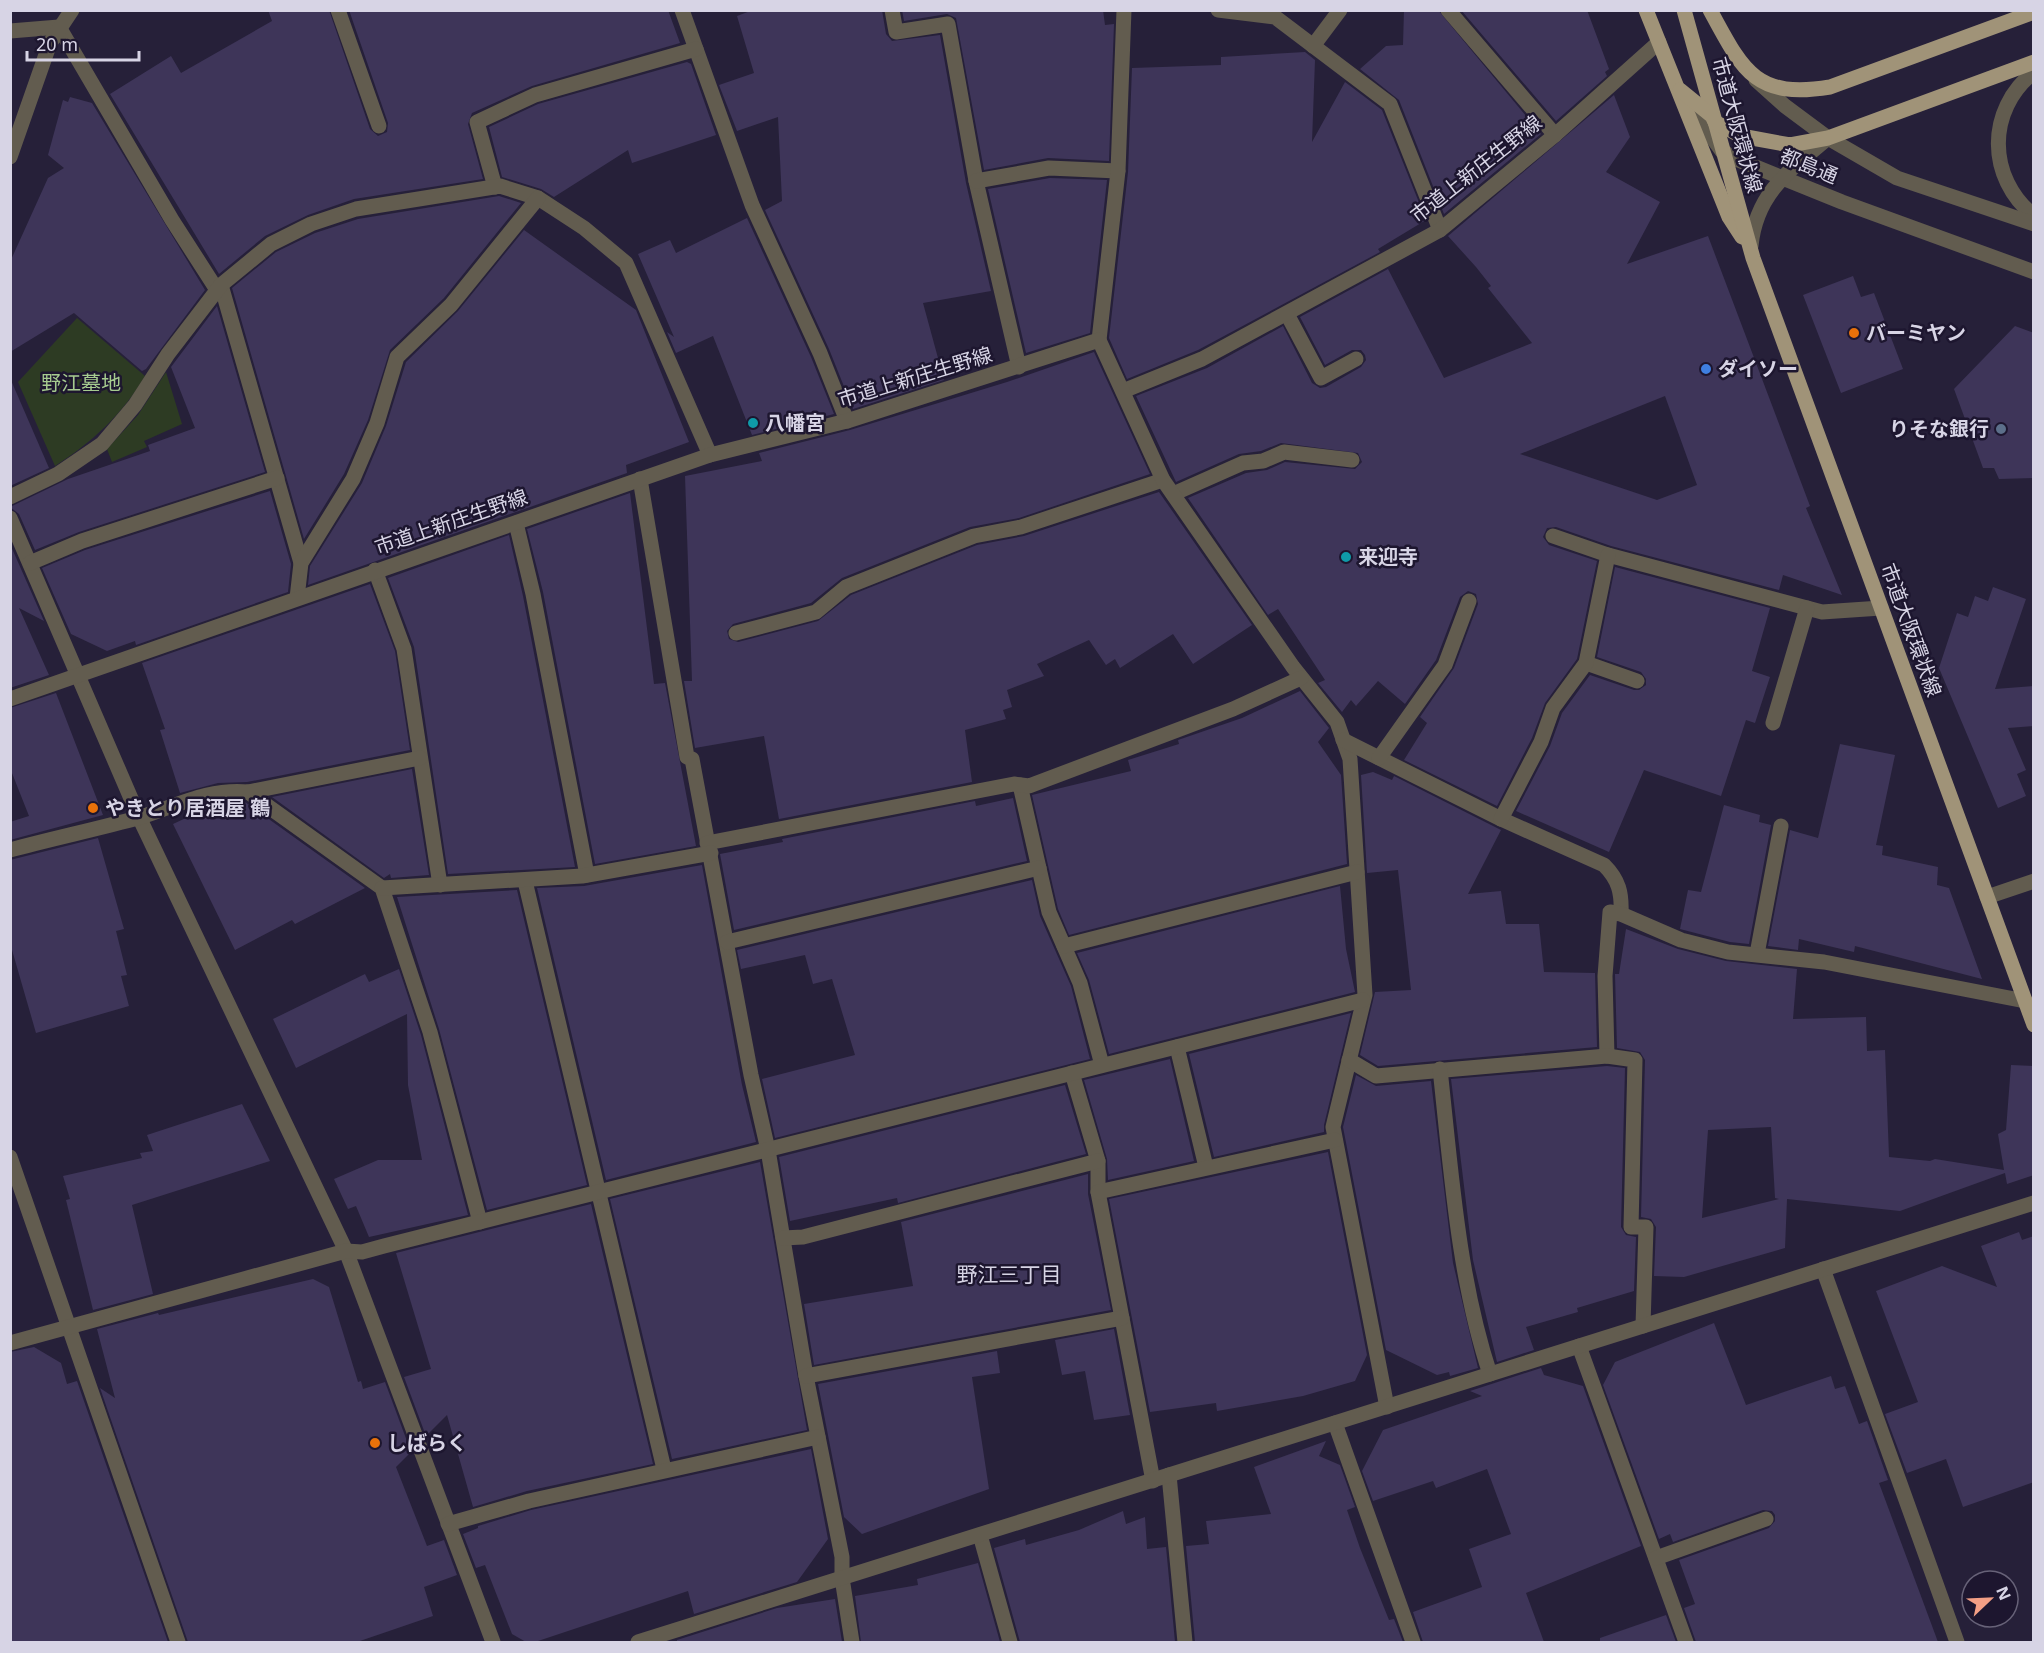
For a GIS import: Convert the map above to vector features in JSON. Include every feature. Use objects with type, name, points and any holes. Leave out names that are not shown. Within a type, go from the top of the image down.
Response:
[{"type":"main road","points":[[1646,10],[1680,90],[1712,116],[1715,122],[1741,136],[1790,145],[1828,138],[2034,62]]},
{"type":"main road","name":"市道大阪環状線","points":[[1684,10],[1750,250],[2034,1024]]},
{"type":"main road","name":"都島通","points":[[1710,10],[1723,35],[1756,80]]},
{"type":"main road","points":[[1756,80],[1779,89],[1806,91],[1830,87],[2034,12]]},
{"type":"main road","name":"市道大阪環状線","points":[[1680,90],[1729,217],[1750,250]]},
{"type":"street","points":[[10,157],[42,64],[59,27],[72,10]]},
{"type":"street","points":[[338,10],[379,126]]},
{"type":"street","points":[[682,10],[752,205],[820,352],[846,420]]},
{"type":"street","points":[[892,10],[896,32],[948,24],[976,181],[1019,367]]},
{"type":"street","points":[[1124,10],[1118,171],[1100,340],[1163,480],[1301,678],[1337,722],[1350,759],[1363,1000],[1333,1126],[1387,1407]]},
{"type":"street","points":[[1218,10],[1275,17],[1390,104],[1440,230]]},
{"type":"street","points":[[1314,46],[1340,10]]},
{"type":"street","points":[[1448,10],[1555,135]]},
{"type":"street","points":[[10,31],[59,27]]},
{"type":"street","points":[[59,27],[172,220],[219,288],[302,563]]},
{"type":"street","name":"市道上新庄生野線","points":[[1123,391],[1202,359],[1440,230],[1555,135],[1659,42]]},
{"type":"street","points":[[495,187],[477,122],[535,95],[696,49]]},
{"type":"street","points":[[2034,72],[2012,96],[2002,115],[1997,136],[1999,164],[2004,178],[2012,193],[2034,216]]},
{"type":"street","name":"都島通","points":[[1756,80],[1785,106],[1828,138],[1897,178],[2034,224]]},
{"type":"street","points":[[1680,90],[1722,151]]},
{"type":"street","points":[[1750,250],[1753,223],[1773,188],[1828,138]]},
{"type":"street","name":"都島通","points":[[1722,151],[1782,178],[2034,272]]},
{"type":"street","points":[[976,181],[1049,168],[1118,171]]},
{"type":"street","points":[[10,496],[58,474],[102,444],[135,405],[168,354],[219,288],[271,244],[310,224],[356,209],[495,187],[538,198],[584,228],[626,263],[710,454]]},
{"type":"street","points":[[297,598],[302,563],[353,479],[377,423],[397,357],[451,305],[538,198]]},
{"type":"street","points":[[1287,314],[1321,378],[1356,359]]},
{"type":"street","name":"市道上新庄生野線","points":[[10,699],[710,454],[846,420],[1100,340]]},
{"type":"street","points":[[1173,494],[1243,463],[1263,460],[1284,452],[1352,460]]},
{"type":"street","points":[[30,563],[82,541],[277,478]]},
{"type":"street","points":[[640,479],[687,757],[692,759],[768,1150],[806,1376],[842,1557],[842,1578],[852,1642]]},
{"type":"street","points":[[736,633],[816,612],[846,587],[974,536],[1021,527],[1163,480]]},
{"type":"street","points":[[10,518],[80,675],[139,817],[346,1251],[493,1642]]},
{"type":"street","points":[[516,523],[533,594],[588,875]]},
{"type":"street","points":[[1553,536],[1608,555],[1822,612],[1881,609]]},
{"type":"street","points":[[1501,819],[1541,742],[1553,708],[1586,663],[1608,555]]},
{"type":"street","points":[[375,570],[404,649],[440,885]]},
{"type":"street","points":[[1379,758],[1445,666],[1469,601]]},
{"type":"street","points":[[1773,723],[1807,608]]},
{"type":"street","points":[[1586,663],[1637,681]]},
{"type":"street","points":[[382,888],[525,881],[588,875],[1020,785],[1029,786],[1233,709],[1301,678]]},
{"type":"street","points":[[1343,740],[1501,819],[1604,865],[1614,875],[1622,893],[1621,914]]},
{"type":"street","points":[[10,849],[139,817],[183,801],[230,790],[248,792],[420,758]]},
{"type":"street","points":[[1020,785],[1049,912],[1080,983],[1102,1065]]},
{"type":"street","points":[[248,792],[382,888],[430,1032],[480,1222]]},
{"type":"street","points":[[1757,954],[1781,826]]},
{"type":"street","points":[[727,942],[1039,868]]},
{"type":"street","points":[[1064,946],[1357,872]]},
{"type":"street","points":[[525,881],[664,1469]]},
{"type":"street","points":[[1987,897],[2034,881]]},
{"type":"street","points":[[1607,1056],[1605,976],[1611,912],[1621,914],[1682,940],[1728,952],[1824,962],[2025,1000]]},
{"type":"street","points":[[10,1343],[346,1251],[362,1252],[1363,1000]]},
{"type":"street","points":[[1177,1047],[1206,1167]]},
{"type":"street","points":[[1349,1060],[1376,1076],[1607,1056],[1635,1060],[1631,1227],[1646,1227],[1643,1326]]},
{"type":"street","points":[[1440,1069],[1456,1210],[1480,1344],[1490,1374]]},
{"type":"street","points":[[1072,1073],[1098,1161],[1098,1192],[1153,1480]]},
{"type":"street","points":[[1098,1192],[1335,1140]]},
{"type":"street","points":[[10,1157],[178,1642]]},
{"type":"street","points":[[783,1238],[803,1237],[1098,1161]]},
{"type":"street","points":[[638,1642],[2034,1203]]},
{"type":"street","points":[[1823,1269],[1957,1642]]},
{"type":"street","points":[[806,1376],[1122,1318]]},
{"type":"street","points":[[1579,1346],[1686,1642]]},
{"type":"street","points":[[1335,1423],[1413,1642]]},
{"type":"street","points":[[448,1524],[664,1469],[818,1437]]},
{"type":"street","points":[[1169,1475],[1185,1642]]},
{"type":"street","points":[[1656,1558],[1766,1519]]},
{"type":"street","points":[[980,1535],[1010,1642]]},
{"type":"green space","name":"野江墓地","points":[[77,318],[145,376],[127,403],[105,427],[55,466],[18,382]]},
{"type":"green space","name":"野江墓地","points":[[166,372],[182,424],[144,441],[147,447],[112,462],[107,449],[138,415]]},
{"type":"building","points":[[268,10],[329,10],[370,129],[378,136],[387,132],[388,123],[349,10],[668,10],[680,43],[532,86],[472,113],[468,124],[483,179],[354,199],[308,215],[265,236],[219,274],[110,94],[171,56],[181,73],[272,21]]},
{"type":"building","points":[[753,10],[882,10],[886,34],[892,41],[940,35],[966,183],[991,291],[923,303],[944,380],[853,409],[829,349],[765,210],[782,201],[778,117],[737,131],[719,85],[754,73],[737,16]]},
{"type":"building","points":[[902,10],[1103,10],[1105,25],[1114,24],[1109,161],[1048,158],[984,170],[956,18],[947,14],[904,21]]},
{"type":"building","points":[[1404,10],[1438,10],[1541,134],[1444,214],[1399,100],[1360,69],[1386,46],[1403,45]]},
{"type":"building","points":[[1461,10],[1587,10],[1609,69],[1605,72],[1607,76],[1556,121]]},
{"type":"building","points":[[1305,52],[1315,60],[1312,142],[1345,82],[1382,110],[1426,220],[1378,249],[1380,252],[1198,350],[1127,379],[1109,338],[1128,172],[1132,68],[1221,65],[1221,57]]},
{"type":"building","points":[[687,62],[691,64],[716,135],[632,163],[628,150],[554,197],[541,189],[502,177],[489,127],[538,104]]},
{"type":"building","points":[[1614,95],[1630,137],[1606,172],[1660,202],[1627,264],[1708,236],[1810,506],[1806,508],[1842,595],[1783,575],[1779,590],[1611,546],[1556,527],[1547,528],[1543,537],[1549,545],[1597,561],[1577,659],[1545,703],[1532,738],[1497,806],[1404,760],[1427,723],[1420,717],[1454,668],[1478,604],[1476,594],[1468,591],[1460,597],[1436,660],[1405,704],[1378,681],[1356,706],[1351,700],[1342,712],[1318,683],[1325,680],[1278,609],[1268,615],[1188,498],[1246,473],[1267,470],[1285,462],[1355,469],[1362,462],[1358,453],[1281,443],[1261,451],[1239,454],[1176,482],[1136,396],[1207,368],[1283,326],[1312,383],[1320,388],[1326,387],[1361,367],[1366,360],[1365,355],[1361,350],[1352,350],[1325,365],[1300,317],[1388,269],[1444,378],[1532,343],[1488,288],[1491,286],[1448,236]],"holes":[[[1665,396],[1697,485],[1657,500],[1520,454]]]},
{"type":"building","points":[[70,97],[92,103],[205,290],[146,369],[142,371],[74,313],[10,352],[10,262],[48,178],[64,168],[48,155],[63,100],[68,102]]},
{"type":"building","points":[[1050,178],[1107,180],[1090,333],[1026,353],[988,189]]},
{"type":"building","points":[[499,196],[521,203],[444,298],[390,350],[368,420],[344,474],[304,539],[232,288],[276,252],[315,233],[358,219]]},
{"type":"building","points":[[747,218],[811,357],[834,414],[752,435],[713,336],[676,353],[667,332],[674,337],[638,254],[670,240],[676,253]]},
{"type":"building","points":[[524,230],[636,310],[689,442],[626,465],[627,473],[308,585],[310,566],[362,483],[386,426],[406,362],[458,311]]},
{"type":"building","name":"バーミヤン","points":[[1853,276],[1861,297],[1874,293],[1903,369],[1841,393],[1803,295]]},
{"type":"building","points":[[217,306],[265,472],[79,532],[35,550],[19,514],[10,507],[68,479],[150,451],[148,445],[195,428],[171,367]]},
{"type":"building","name":"りそな銀行","points":[[2015,326],[2034,333],[2034,478],[1999,479],[1994,468],[1983,468],[1954,389]]},
{"type":"building","points":[[1094,352],[1150,474],[1019,518],[970,527],[842,578],[811,603],[733,624],[727,631],[729,639],[738,642],[818,621],[851,595],[977,545],[1024,536],[1159,492],[1252,625],[1193,664],[1173,634],[1120,668],[1115,659],[1106,665],[1089,640],[1037,664],[1044,676],[1007,690],[1012,707],[1003,710],[1006,719],[965,730],[972,782],[779,819],[764,736],[695,748],[684,681],[692,681],[685,476],[762,461],[759,453],[850,430],[1007,382]]},
{"type":"building","points":[[10,378],[49,468],[10,486]]},
{"type":"building","points":[[270,491],[291,564],[288,592],[136,645],[135,641],[107,651],[71,634],[42,568],[85,550]]},
{"type":"building","points":[[630,493],[654,684],[665,683],[696,846],[595,864],[543,592],[527,529]]},
{"type":"building","points":[[509,535],[523,596],[575,867],[448,874],[414,647],[388,578]]},
{"type":"building","points":[[10,544],[44,621],[19,608],[49,675],[10,688]]},
{"type":"building","points":[[1615,567],[1770,608],[1752,671],[1770,677],[1755,723],[1746,720],[1721,796],[1644,770],[1609,852],[1516,811],[1550,746],[1562,713],[1590,675],[1634,690],[1639,690],[1646,685],[1646,679],[1641,672],[1597,657]]},
{"type":"building","points":[[370,584],[395,651],[410,750],[247,782],[218,783],[180,793],[160,730],[165,729],[142,663]]},
{"type":"building","points":[[1993,587],[2026,599],[1995,689],[2034,686],[2034,726],[2008,728],[2026,770],[2017,774],[2026,796],[1998,808],[1939,668],[1957,613],[1968,617],[1975,596],[1988,601]]},
{"type":"building","points":[[1300,691],[1329,728],[1318,742],[1341,775],[1347,864],[1069,935],[1058,909],[1032,795],[1131,771],[1128,760],[1179,744],[1178,740],[1242,718]]},
{"type":"building","points":[[56,693],[103,815],[10,840],[10,822],[29,816],[10,768],[10,708]]},
{"type":"building","points":[[1840,744],[1895,755],[1876,845],[1883,846],[1882,855],[1938,867],[1937,885],[1949,888],[1982,979],[1855,946],[1854,952],[1799,939],[1798,950],[1768,946],[1790,830],[1818,838]]},
{"type":"building","points":[[412,769],[429,875],[391,878],[390,874],[384,878],[272,797]]},
{"type":"building","points":[[1373,772],[1392,780],[1394,776],[1501,830],[1468,894],[1501,891],[1506,924],[1539,924],[1544,972],[1595,973],[1597,1047],[1378,1066],[1360,1055],[1375,992],[1411,990],[1398,870],[1367,873],[1361,775]]},
{"type":"building","points":[[1013,798],[1027,861],[734,930],[720,854],[783,842],[782,839],[975,801],[976,806]]},
{"type":"building","points":[[222,802],[245,802],[365,888],[295,924],[292,920],[235,950],[173,824],[188,817],[186,811]]},
{"type":"building","points":[[1724,805],[1760,815],[1759,822],[1771,825],[1749,944],[1730,942],[1680,929],[1688,890],[1701,892]]},
{"type":"building","points":[[98,838],[124,929],[116,931],[127,975],[121,976],[129,1006],[36,1033],[10,943],[10,860]]},
{"type":"building","points":[[702,865],[742,1085],[756,1142],[606,1180],[537,888],[584,886]]},
{"type":"building","points":[[1032,880],[1040,916],[1071,986],[1090,1059],[775,1138],[762,1079],[855,1055],[832,979],[813,984],[805,955],[741,969],[737,950]]},
{"type":"building","points":[[1340,886],[1346,949],[1355,992],[1109,1054],[1089,980],[1077,953]]},
{"type":"building","points":[[517,890],[587,1185],[487,1210],[439,1029],[397,897]]},
{"type":"building","points":[[1626,929],[1678,949],[1726,961],[1797,969],[1793,1019],[1866,1017],[1867,1051],[1885,1050],[1889,1157],[1930,1161],[1935,1159],[2004,1170],[1998,1134],[2006,1130],[2011,1065],[2034,1066],[2034,1175],[2007,1184],[2005,1173],[1900,1211],[1787,1199],[1785,1248],[1684,1277],[1654,1276],[1656,1227],[1651,1219],[1641,1217],[1645,1060],[1640,1052],[1617,1048],[1615,974],[1619,974]],"holes":[[[1771,1127],[1775,1198],[1779,1199],[1702,1218],[1708,1130]]]},
{"type":"building","points":[[399,969],[421,1035],[468,1215],[369,1237],[356,1206],[348,1209],[334,1179],[378,1160],[422,1160],[408,1085],[407,1014],[296,1068],[273,1019],[365,974],[369,982]]},
{"type":"building","points":[[1351,1013],[1324,1132],[1214,1157],[1189,1054]]},
{"type":"building","points":[[1170,1059],[1194,1161],[1108,1180],[1107,1159],[1084,1080]]},
{"type":"building","points":[[1607,1066],[1625,1068],[1621,1227],[1626,1235],[1636,1237],[1634,1291],[1577,1308],[1578,1312],[1526,1327],[1534,1350],[1497,1362],[1473,1260],[1451,1079]]},
{"type":"building","points":[[1356,1075],[1376,1086],[1431,1081],[1453,1263],[1478,1368],[1450,1376],[1449,1372],[1437,1375],[1386,1350],[1343,1127]]},
{"type":"building","points":[[1065,1085],[1086,1154],[898,1203],[897,1198],[790,1221],[779,1157]]},
{"type":"building","points":[[242,1104],[270,1161],[132,1205],[153,1294],[93,1310],[66,1200],[70,1199],[63,1176],[142,1158],[140,1153],[153,1151],[147,1135]]},
{"type":"building","points":[[1328,1152],[1367,1355],[1355,1381],[1303,1396],[1217,1411],[1216,1403],[1150,1412],[1109,1199]]},
{"type":"building","points":[[760,1162],[807,1430],[672,1459],[610,1199]]},
{"type":"building","points":[[1088,1174],[1088,1194],[1111,1310],[814,1365],[804,1304],[913,1286],[901,1222]]},
{"type":"building","points":[[591,1204],[653,1464],[527,1491],[473,1507],[447,1415],[426,1436],[404,1377],[431,1369],[396,1253]]},
{"type":"building","points":[[2019,1232],[2022,1240],[2034,1236],[2034,1482],[1963,1507],[1946,1459],[1907,1473],[1885,1414],[1918,1402],[1876,1291],[1942,1266],[1997,1287],[1981,1246]]},
{"type":"building","points":[[313,1279],[329,1287],[358,1382],[361,1381],[363,1389],[385,1382],[411,1452],[396,1467],[427,1546],[444,1540],[457,1575],[424,1587],[433,1616],[357,1642],[188,1642],[100,1388],[115,1398],[97,1329],[158,1313],[159,1315]]},
{"type":"building","points":[[1714,1323],[1746,1405],[1831,1376],[1835,1389],[1845,1386],[1859,1424],[1867,1421],[1888,1480],[1879,1483],[1938,1642],[1696,1642],[1684,1608],[1695,1604],[1679,1560],[1769,1528],[1775,1521],[1775,1515],[1772,1511],[1763,1510],[1673,1542],[1670,1534],[1659,1539],[1603,1385],[1615,1362]]},
{"type":"building","points":[[1114,1329],[1130,1415],[1094,1420],[1085,1371],[1062,1375],[1055,1340]]},
{"type":"building","points":[[34,1347],[61,1363],[67,1384],[77,1381],[168,1642],[10,1642],[10,1352]]},
{"type":"building","points":[[997,1351],[1000,1373],[972,1377],[989,1489],[862,1534],[844,1517],[818,1384]]},
{"type":"building","points":[[1541,1368],[1544,1375],[1583,1386],[1641,1546],[1526,1593],[1544,1642],[1423,1642],[1413,1612],[1482,1587],[1469,1549],[1511,1534],[1487,1469],[1436,1488],[1433,1481],[1373,1501],[1362,1471],[1383,1430],[1482,1396],[1470,1391]]},
{"type":"building","points":[[1326,1441],[1319,1456],[1340,1465],[1355,1507],[1347,1510],[1360,1548],[1389,1620],[1394,1619],[1403,1642],[1195,1642],[1186,1546],[1209,1544],[1206,1521],[1271,1514],[1254,1467]]},
{"type":"building","points":[[811,1449],[828,1539],[797,1582],[694,1614],[688,1591],[535,1642],[526,1642],[512,1634],[485,1565],[476,1568],[463,1534],[478,1526],[531,1510]]},
{"type":"building","points":[[1123,1511],[1126,1524],[1145,1517],[1147,1549],[1166,1547],[1175,1642],[1020,1642],[994,1548],[1025,1539],[1026,1545],[1079,1530]]},
{"type":"building","points":[[978,1563],[1000,1642],[861,1642],[855,1596],[918,1585],[917,1579]]},
{"type":"building","points":[[835,1599],[842,1642],[677,1642],[677,1640],[777,1608]]},
{"type":"building","points":[[1666,1615],[1676,1642],[1600,1642],[1600,1638]]},
{"type":"place","name":"バーミヤン","points":[[1854,333]]},
{"type":"place","name":"ダイソー","points":[[1706,369]]},
{"type":"place","name":"八幡宮","points":[[753,423]]},
{"type":"place","name":"りそな銀行","points":[[2001,429]]},
{"type":"place","name":"来迎寺","points":[[1346,557]]},
{"type":"place","name":"やきとり居酒屋 鶴","points":[[93,808]]},
{"type":"place","name":"しばらく","points":[[375,1443]]},
{"type":"district","name":"野江三丁目","points":[[1009,1275]]}]
